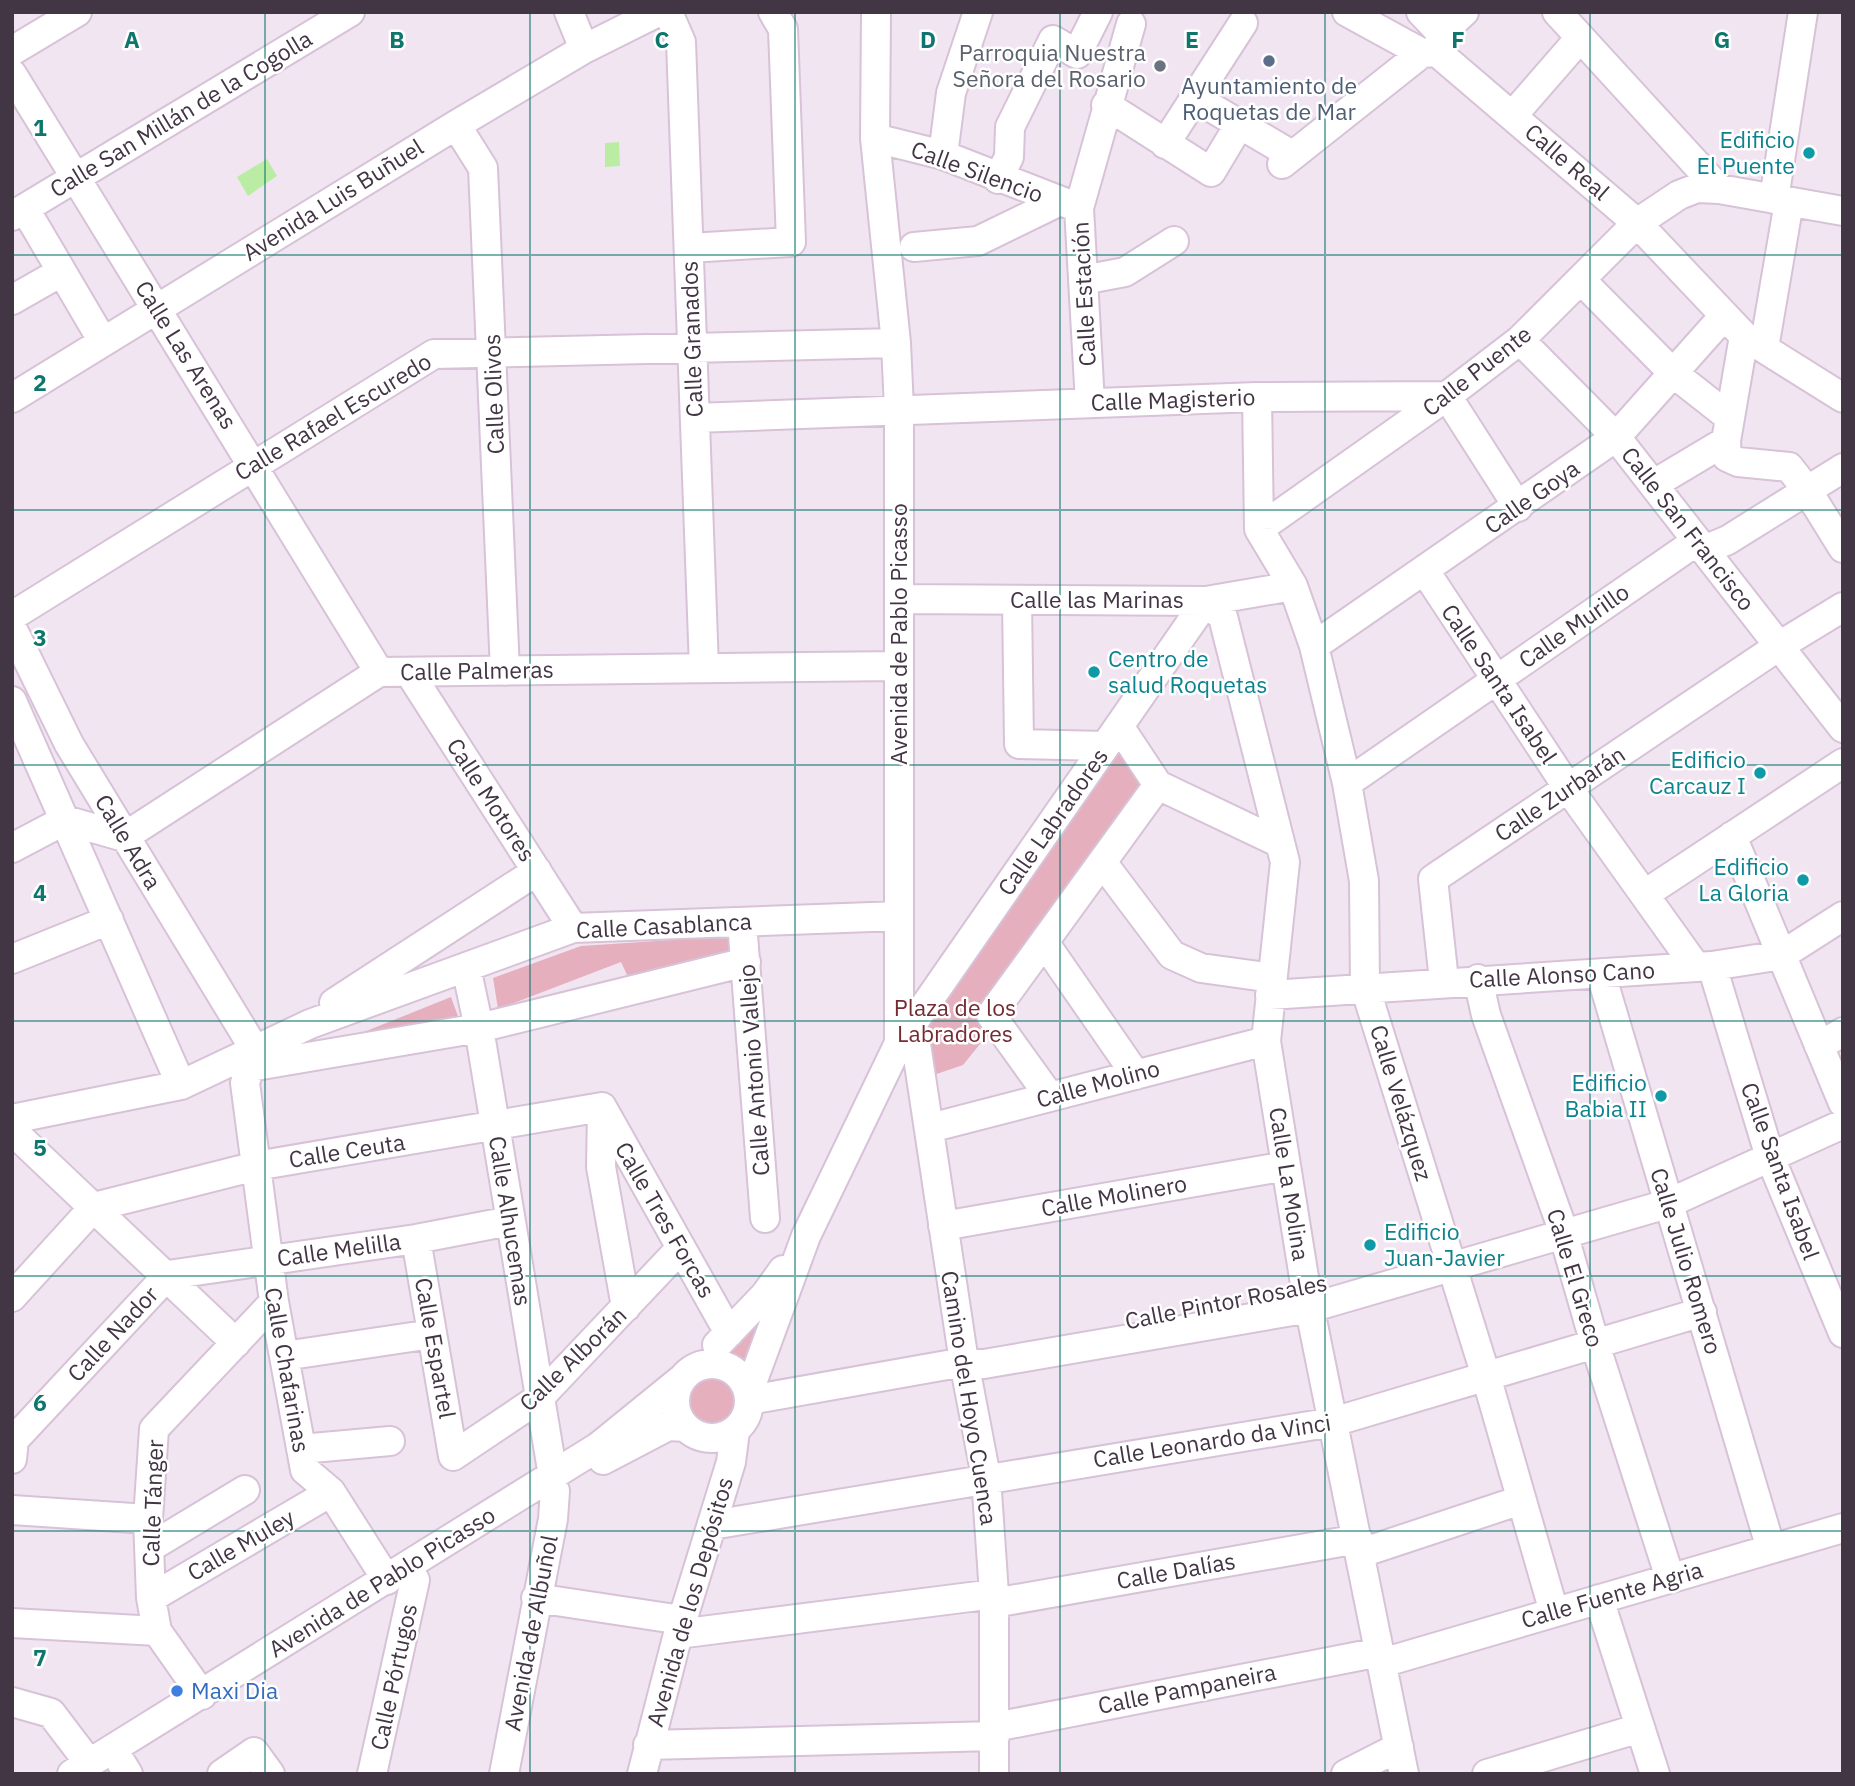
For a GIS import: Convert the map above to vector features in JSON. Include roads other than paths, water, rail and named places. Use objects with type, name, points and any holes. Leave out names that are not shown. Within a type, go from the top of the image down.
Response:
[{"type":"street","points":[[12,51],[77,12]]},
{"type":"street","name":"Calle San Millán de la Cogolla","points":[[18,212],[351,12]]},
{"type":"street","points":[[569,12],[584,49]]},
{"type":"street","name":"Avenida Luis Buñuel","points":[[12,398],[456,124],[584,49],[658,12]]},
{"type":"street","name":"Calle Granados","points":[[668,12],[681,43],[704,668]]},
{"type":"street","points":[[689,248],[791,242],[783,29],[773,12]]},
{"type":"street","name":"Avenida de Pablo Picasso","points":[[749,1395],[806,1236],[906,1034],[899,916],[899,409],[896,343],[875,138],[876,12]]},
{"type":"street","points":[[943,155],[951,93],[978,12]]},
{"type":"street","points":[[999,179],[1009,157],[1010,127],[1053,40],[1077,54],[1098,12]]},
{"type":"street","name":"Calle Real","points":[[1347,12],[1433,46],[1637,223],[1723,317],[1754,342],[1843,398]]},
{"type":"street","points":[[1421,12],[1433,46]]},
{"type":"street","points":[[1195,99],[1239,125],[1287,160],[1433,46],[1464,12]]},
{"type":"street","points":[[1557,12],[1719,189],[1843,211]]},
{"type":"street","points":[[1803,12],[1782,200],[1754,342],[1727,429],[1727,457],[1738,462],[1789,467],[1807,490],[1843,548]]},
{"type":"street","name":"Calle Estación","points":[[1090,403],[1083,280],[1070,205],[1107,105],[1128,16]]},
{"type":"street","points":[[1165,144],[1243,23]]},
{"type":"street","points":[[1513,115],[1580,38]]},
{"type":"street","name":"Calle Las Arenas","points":[[12,74],[379,672]]},
{"type":"street","points":[[1107,105],[1211,172],[1239,125]]},
{"type":"street","name":"Calle Olivos","points":[[456,124],[483,169],[505,671]]},
{"type":"street","name":"Calle Silencio","points":[[875,138],[943,155],[1070,205]]},
{"type":"street","name":"Calle Puente","points":[[1259,528],[1447,396],[1520,341],[1637,223],[1679,195],[1697,188],[1719,189]]},
{"type":"street","points":[[914,247],[978,241],[1070,205]]},
{"type":"street","points":[[18,212],[61,272],[102,340]]},
{"type":"street","points":[[1083,280],[1125,272],[1174,241]]},
{"type":"street","points":[[12,300],[61,272]]},
{"type":"street","points":[[1581,280],[1727,429]]},
{"type":"street","name":"Calle Goya","points":[[1314,646],[1616,437],[1723,317]]},
{"type":"street","name":"Calle San Francisco","points":[[1520,341],[1616,437],[1843,728]]},
{"type":"street","name":"Calle Rafael Escuredo","points":[[12,616],[434,354],[896,343]]},
{"type":"street","points":[[1447,396],[1518,507]]},
{"type":"street","name":"Calle Magisterio","points":[[695,418],[1257,397],[1447,396]]},
{"type":"street","points":[[1257,397],[1259,528]]},
{"type":"street","points":[[1654,484],[1727,429]]},
{"type":"street","name":"Calle Murillo","points":[[1347,783],[1497,680],[1701,546],[1728,540],[1843,468]]},
{"type":"street","name":"Calle Velázquez","points":[[1259,528],[1293,586],[1314,646],[1347,783],[1364,881],[1366,987],[1486,1376],[1554,1612]]},
{"type":"street","name":"Calle Santa Isabel","points":[[1424,571],[1569,788],[1645,894],[1704,966],[1768,1150],[1843,1333]]},
{"type":"street","name":"Calle las Marinas","points":[[899,599],[1206,601],[1293,586]]},
{"type":"street","points":[[1017,600],[1019,744],[1112,736],[1158,785],[1280,843]]},
{"type":"street","name":"Calle Labradores","points":[[906,1034],[1206,601]]},
{"type":"street","name":"Calle La Molina","points":[[1206,601],[1223,617],[1285,862],[1266,1041],[1308,1299],[1401,1760]]},
{"type":"street","name":"Calle Zurbarán","points":[[1444,981],[1433,879],[1779,646],[1843,607]]},
{"type":"street","name":"Calle Adra","points":[[12,628],[69,744],[124,836],[262,1052]]},
{"type":"street","name":"Calle Palmeras","points":[[124,836],[379,672],[899,666]]},
{"type":"street","name":"Calle Motores","points":[[409,672],[573,928]]},
{"type":"street","name":"Calle Adra","points":[[12,701],[181,1085]]},
{"type":"street","points":[[1645,894],[1843,763]]},
{"type":"street","points":[[1050,1097],[991,1015],[1158,785]]},
{"type":"street","points":[[12,848],[65,820],[124,836]]},
{"type":"street","points":[[1732,836],[1782,955],[1831,1039],[1843,1104]]},
{"type":"street","name":"Calle Alonso Cano","points":[[1102,862],[1172,956],[1200,968],[1271,986],[1366,987],[1704,966],[1782,955],[1843,916]]},
{"type":"street","name":"Calle Casablanca","points":[[262,1052],[537,871]]},
{"type":"street","name":"Calle Casablanca","points":[[17,1131],[181,1085],[262,1052],[310,1024],[573,928],[899,916]]},
{"type":"street","points":[[12,959],[109,920]]},
{"type":"street","name":"Calle Antonio Vallejo","points":[[742,922],[765,1217]]},
{"type":"street","points":[[1044,942],[1136,1075]]},
{"type":"street","points":[[262,1052],[480,1028],[746,961]]},
{"type":"street","name":"Calle Alhucemas","points":[[466,967],[480,1028],[538,1399],[554,1484]]},
{"type":"street","name":"Calle Julio Romero","points":[[1601,974],[1771,1549]]},
{"type":"street","name":"Calle El Greco","points":[[1478,979],[1486,1015],[1561,1227],[1595,1344],[1670,1578]]},
{"type":"street","name":"Camino del Hoyo Cuenca","points":[[906,1034],[925,1099],[964,1362],[986,1477],[994,1598],[995,1774]]},
{"type":"street","name":"Calle Molino","points":[[930,1128],[1266,1041]]},
{"type":"street","name":"Calle Chafarinas","points":[[262,1052],[245,1083],[274,1302],[305,1470],[331,1492],[387,1580]]},
{"type":"street","points":[[879,1084],[925,1099]]},
{"type":"street","name":"Calle Pintor Rosales","points":[[1768,1150],[1843,1104]]},
{"type":"street","points":[[602,1107],[601,1167],[626,1307]]},
{"type":"street","name":"Calle Ceuta","points":[[94,1206],[256,1166],[602,1107]]},
{"type":"street","name":"Calle Tres Forcas","points":[[602,1107],[729,1333]]},
{"type":"street","name":"Calle Pintor Rosales","points":[[749,1395],[964,1362],[981,1347],[1308,1299],[1450,1260],[1665,1195],[1768,1150],[1843,1124]]},
{"type":"street","points":[[17,1131],[236,1343]]},
{"type":"street","name":"Calle Molinero","points":[[943,1226],[1286,1166]]},
{"type":"street","points":[[12,1297],[94,1206]]},
{"type":"street","name":"Calle Melilla","points":[[168,1275],[416,1239],[510,1221]]},
{"type":"street","name":"Avenida de Pablo Picasso","points":[[104,1770],[415,1580],[554,1484],[688,1373],[729,1333],[765,1295],[806,1236]]},
{"type":"street","name":"Calle Espartel","points":[[416,1239],[453,1456]]},
{"type":"street","name":"Calle Alborán","points":[[453,1456],[538,1399],[681,1248]]},
{"type":"street","name":"Calle Nador","points":[[12,1459],[14,1440],[168,1275]]},
{"type":"street","name":"Calle Tánger","points":[[202,1695],[157,1631],[151,1598],[148,1519],[154,1429],[274,1302]]},
{"type":"street","name":"Calle Leonardo da Vinci","points":[[712,1525],[986,1477],[1333,1422],[1702,1312]]},
{"type":"street","points":[[284,1356],[432,1334]]},
{"type":"street","points":[[712,1363],[731,1368],[739,1374],[749,1395],[748,1412],[735,1431],[715,1438],[695,1434],[686,1427],[680,1419],[675,1398],[688,1373],[712,1363]]},
{"type":"street","name":"Avenida de Pablo Picasso","points":[[104,1770],[202,1695],[387,1580],[554,1484],[621,1449],[668,1426],[686,1427]]},
{"type":"street","name":"Avenida de los Depósitos","points":[[642,1774],[680,1627],[731,1462],[735,1431]]},
{"type":"street","points":[[301,1449],[390,1441]]},
{"type":"street","name":"Avenida de Albuñol","points":[[504,1774],[553,1519],[554,1484]]},
{"type":"street","points":[[149,1548],[245,1490]]},
{"type":"street","name":"Calle Muley","points":[[151,1598],[331,1492]]},
{"type":"street","name":"Calle Dalías","points":[[536,1598],[680,1627],[994,1598],[1359,1546],[1521,1500]]},
{"type":"street","points":[[12,1510],[148,1519]]},
{"type":"street","name":"Calle Fuente Agria","points":[[1381,1658],[1554,1612],[1843,1528]]},
{"type":"street","name":"Calle Pórtugos","points":[[372,1774],[415,1580]]},
{"type":"street","points":[[1599,1599],[1655,1774]]},
{"type":"street","points":[[12,1623],[157,1631]]},
{"type":"street","name":"Calle Pampaneira","points":[[648,1745],[995,1732],[1381,1658]]},
{"type":"street","points":[[12,1702],[51,1713],[104,1770]]},
{"type":"street","points":[[1487,1774],[1640,1728]]},
{"type":"street","points":[[1346,1774],[1401,1760]]},
{"type":"street","points":[[222,1774],[262,1763]]},
{"type":"place","name":"Ayuntamiento de Roquetas de Mar","points":[[1269,61]]},
{"type":"place","name":"Parroquia Nuestra Señora del Rosario","points":[[1160,66]]},
{"type":"place","name":"Edificio El Puente","points":[[1809,153]]},
{"type":"place","name":"Centro de salud Roquetas","points":[[1094,672]]},
{"type":"place","name":"Edificio Carcauz I","points":[[1760,773]]},
{"type":"place","name":"Edificio La Gloria","points":[[1803,880]]},
{"type":"place","name":"Edificio Babia II","points":[[1661,1096]]},
{"type":"place","name":"Edificio Juan-Javier","points":[[1370,1245]]},
{"type":"place","name":"Maxi Dia","points":[[177,1691]]},
{"type":"park label","name":"Plaza de los Labradores","points":[[955,1021]]}]
